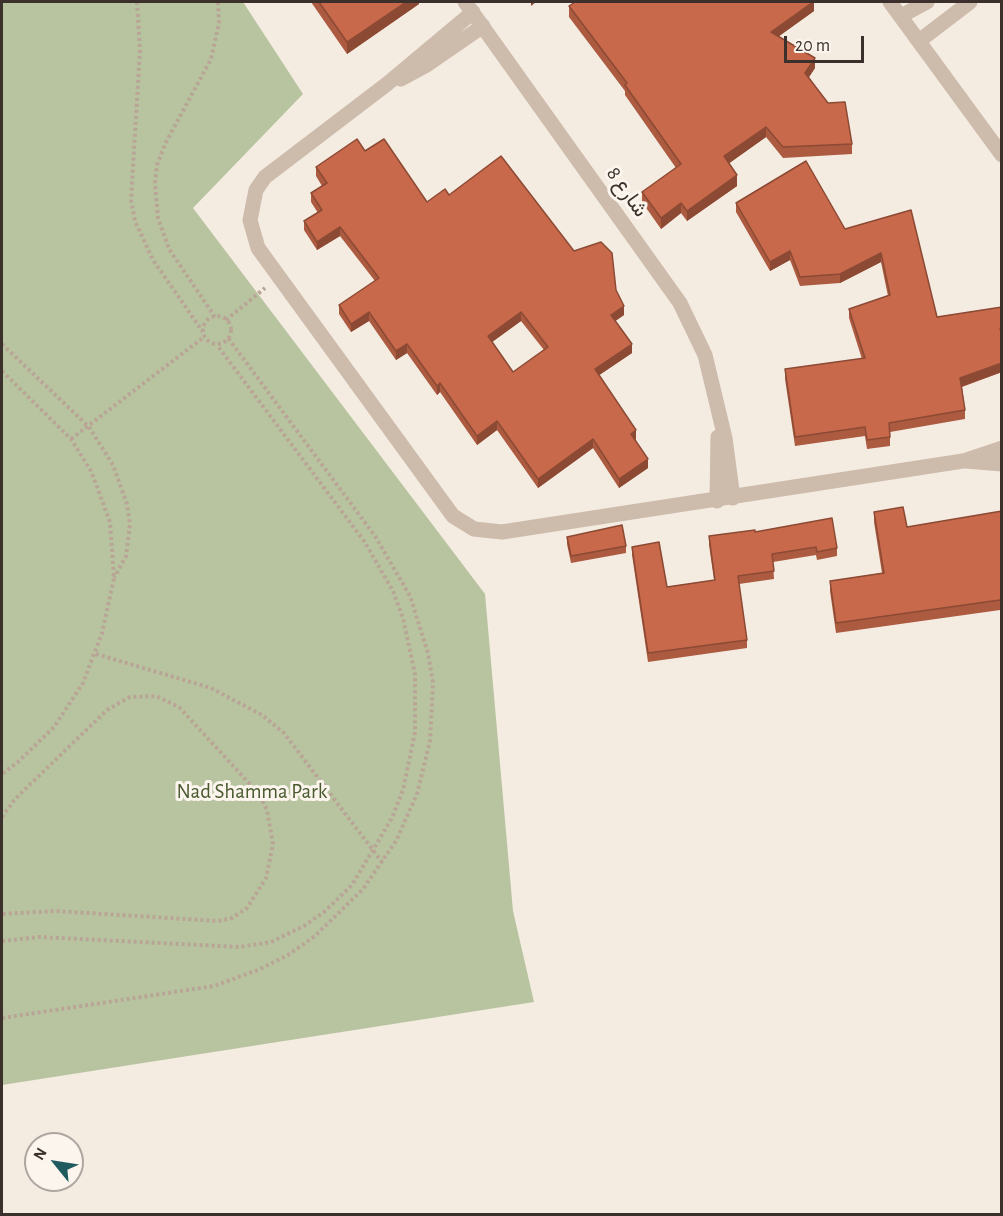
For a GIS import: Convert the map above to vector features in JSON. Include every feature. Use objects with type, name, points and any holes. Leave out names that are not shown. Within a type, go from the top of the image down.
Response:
[{"type":"street","points":[[890,2],[1002,156]]},
{"type":"street","points":[[901,16],[927,2]]},
{"type":"street","points":[[920,41],[970,2]]},
{"type":"street","points":[[469,7],[387,84],[276,167],[256,190],[250,220],[252,234],[258,248],[445,508],[462,523],[488,532],[502,532],[717,501],[963,461],[1002,448]]},
{"type":"street","name":"شارع 8","points":[[469,7],[680,303],[705,355],[721,422],[734,498]]},
{"type":"street","points":[[387,84],[425,66],[483,26]]},
{"type":"street","name":"شارع 8","points":[[717,501],[717,446],[721,422]]},
{"type":"street","points":[[963,461],[1002,464]]},
{"type":"path","points":[[2,941],[40,937],[240,947],[259,945],[283,937],[324,912],[351,885],[374,852],[403,790],[415,732],[415,674],[403,618],[380,565],[217,345],[204,335],[153,260],[135,221],[131,200],[140,50],[137,2]]},
{"type":"path","points":[[217,345],[228,338],[230,328],[226,320],[215,316],[169,249],[158,218],[155,183],[157,165],[165,144],[211,59],[219,23],[218,2]]},
{"type":"path","points":[[226,320],[279,277]]},
{"type":"path","points":[[71,439],[204,335],[206,322],[215,316]]},
{"type":"path","points":[[2,1018],[214,986],[236,979],[288,955],[315,936],[363,889],[396,841],[414,802],[430,741],[433,683],[421,624],[394,565],[375,536],[228,338]]},
{"type":"path","points":[[2,344],[89,427],[113,465],[127,504],[130,525],[126,556],[114,579]]},
{"type":"path","points":[[2,371],[71,439],[91,471],[110,522],[114,579],[110,606],[96,654],[83,683],[54,727],[18,762],[2,774]]},
{"type":"path","points":[[96,654],[211,688],[262,715],[284,733],[382,862]]},
{"type":"path","points":[[2,818],[15,799],[108,710],[130,697],[156,696],[179,707],[259,794],[272,827],[273,844],[266,878],[246,908],[232,918],[218,921],[55,911],[2,914]]},
{"type":"green space","name":"Nad Shamma Park","points":[[2,2],[243,2],[303,94],[193,208],[485,594],[513,911],[534,1002],[2,1085]]},
{"type":"building","points":[[319,2],[406,2],[347,42]]},
{"type":"building","points":[[575,2],[813,2],[771,32],[815,58],[805,73],[828,103],[845,102],[852,144],[783,147],[766,127],[724,156],[737,175],[687,211],[681,203],[661,218],[642,192],[681,164],[625,85],[627,83],[569,6]]},
{"type":"building","points":[[357,139],[365,151],[384,139],[427,202],[445,189],[449,195],[501,156],[574,251],[601,242],[612,253],[616,290],[624,306],[611,315],[632,344],[595,369],[636,430],[631,434],[648,459],[619,479],[593,439],[538,479],[497,421],[477,436],[440,383],[437,386],[407,344],[396,351],[369,312],[351,324],[339,305],[379,278],[340,227],[317,242],[304,221],[322,210],[311,193],[327,183],[316,167]],"holes":[[[521,312],[548,347],[513,372],[488,336]]]},
{"type":"building","points":[[806,161],[845,229],[911,210],[937,317],[1002,307],[1002,329],[1000,329],[1002,363],[960,378],[965,410],[889,423],[890,437],[867,440],[865,427],[795,437],[785,369],[865,358],[849,309],[890,295],[881,253],[840,274],[800,277],[790,251],[770,262],[736,203]]},
{"type":"building","points":[[903,507],[907,527],[1002,511],[1002,597],[1000,600],[836,623],[830,581],[884,573],[874,512]]},
{"type":"building","points":[[832,518],[837,548],[817,552],[816,547],[772,554],[774,571],[738,576],[747,640],[648,653],[632,547],[659,542],[667,587],[715,580],[709,536],[755,530],[755,532]]},
{"type":"building","points":[[622,525],[626,546],[571,556],[567,537]]}]
